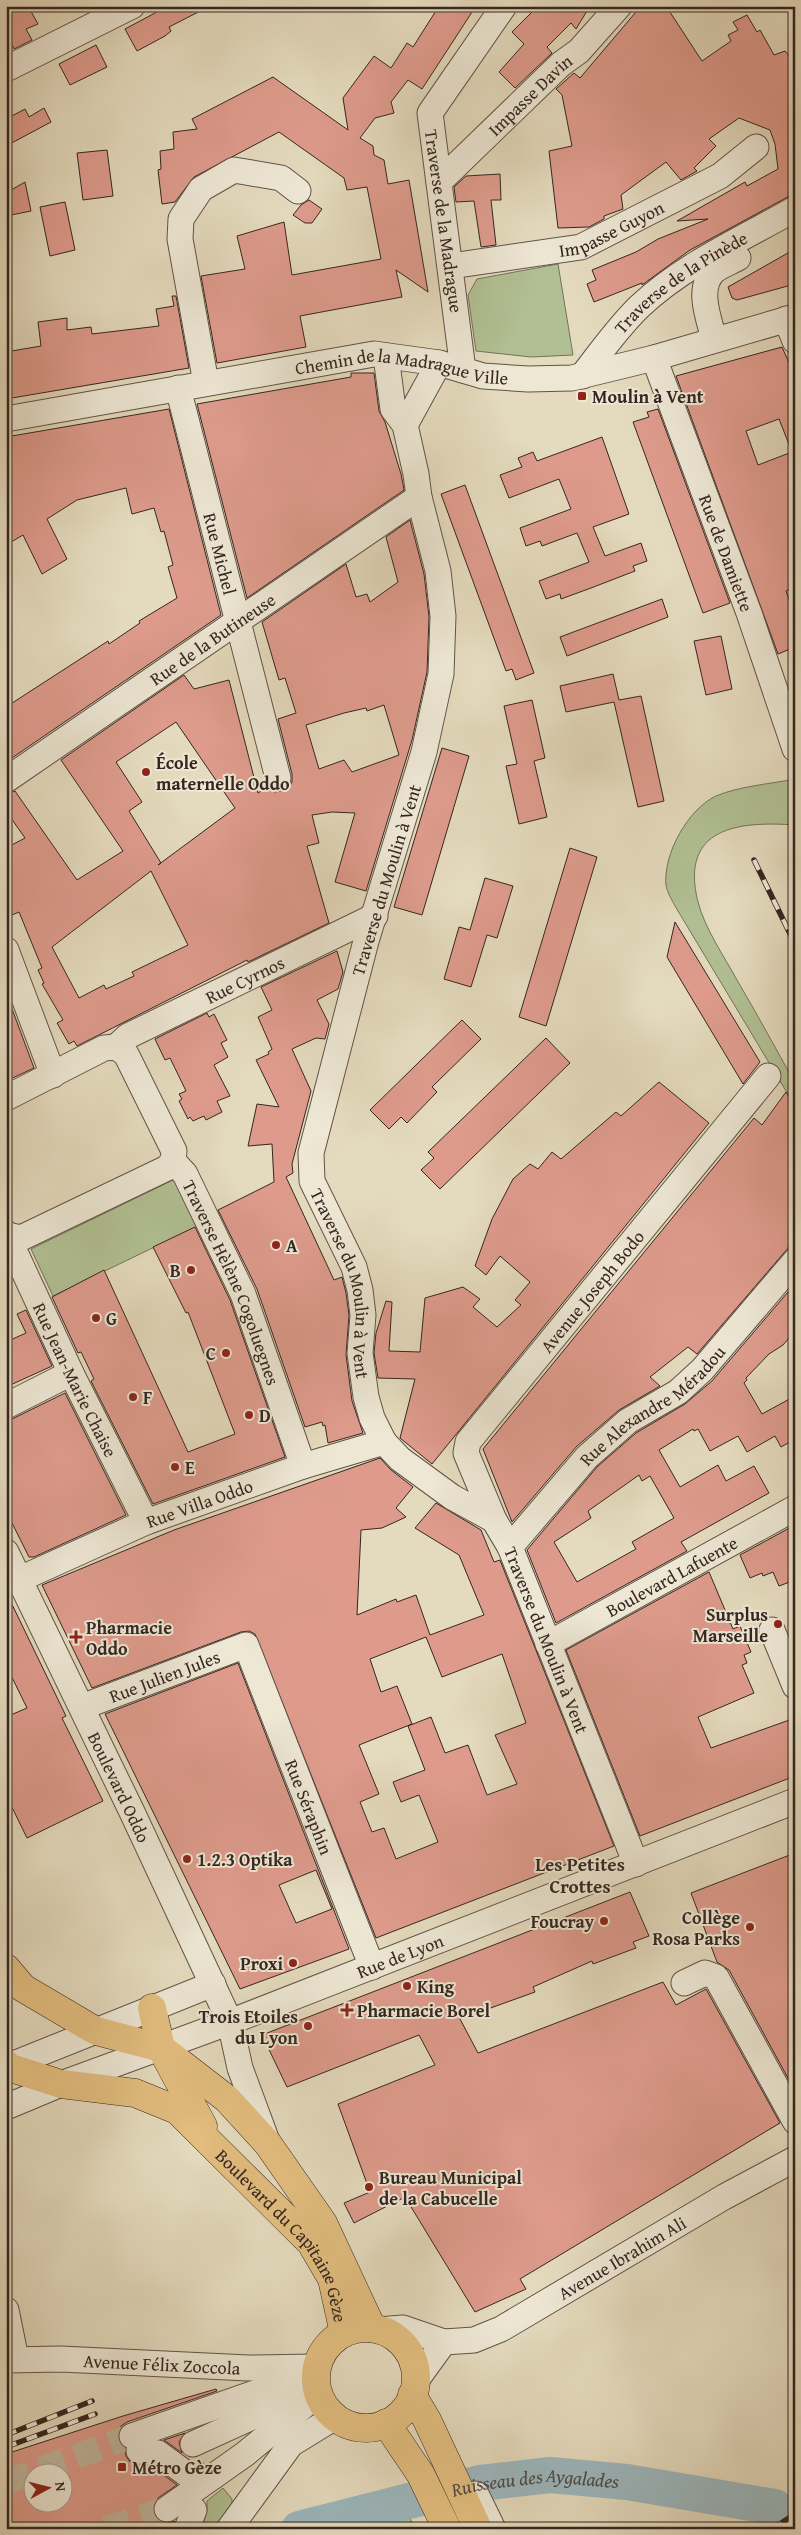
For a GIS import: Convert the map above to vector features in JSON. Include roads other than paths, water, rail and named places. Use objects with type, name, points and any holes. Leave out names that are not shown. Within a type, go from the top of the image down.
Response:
[{"type":"main road","points":[[6,1968],[23,1988],[96,2031],[160,2048]]},
{"type":"main road","name":"Boulevard du Capitaine Gèze","points":[[152,2008],[160,2048],[212,2143]]},
{"type":"main road","name":"Boulevard du Capitaine Gèze","points":[[160,2048],[227,2099],[268,2144],[323,2223],[375,2329],[358,2329],[344,2333],[329,2344],[317,2378]]},
{"type":"main road","name":"Boulevard du Capitaine Gèze","points":[[7,2065],[61,2084],[135,2093],[177,2110],[311,2243],[332,2279],[344,2333]]},
{"type":"main road","points":[[375,2329],[393,2336],[407,2350],[414,2364],[414,2388],[427,2420],[454,2466],[482,2522]]},
{"type":"main road","points":[[317,2378],[326,2408],[335,2417],[357,2427],[375,2427],[386,2423],[404,2410],[414,2388]]},
{"type":"main road","points":[[386,2423],[421,2475],[446,2528]]},
{"type":"street","points":[[6,69],[132,6]]},
{"type":"street","name":"Traverse de la Madrague","points":[[463,370],[430,113],[504,6]]},
{"type":"street","name":"Impasse Davin","points":[[440,182],[561,64],[579,51],[619,6]]},
{"type":"street","name":"Impasse Guyon","points":[[451,266],[581,247],[720,176],[756,147]]},
{"type":"street","points":[[206,383],[180,239],[181,219],[201,189],[234,170],[281,178],[298,190]]},
{"type":"street","name":"Traverse de la Pinède","points":[[582,376],[616,332],[663,287],[686,270],[795,210]]},
{"type":"street","points":[[714,339],[704,293],[706,282],[714,272],[795,226]]},
{"type":"street","name":"Chemin de la Madrague Ville","points":[[6,419],[374,354],[439,363],[483,376],[528,379],[582,376],[654,358],[714,339],[792,326]]},
{"type":"street","name":"Traverse du Moulin à Vent","points":[[386,356],[393,409],[405,426],[416,474],[418,497],[438,571],[443,616],[441,674],[424,752],[366,941],[311,1153],[312,1181],[354,1267],[360,1290],[364,1316],[360,1353],[366,1397],[372,1418],[384,1442],[400,1459],[452,1497],[494,1520],[510,1547],[636,1864]]},
{"type":"street","name":"Rue de Damiette","points":[[654,358],[749,614],[795,749]]},
{"type":"street","points":[[405,426],[439,363]]},
{"type":"street","name":"Rue Michel","points":[[178,388],[278,778]]},
{"type":"street","name":"Rue de la Butineuse","points":[[6,780],[418,497]]},
{"type":"street","name":"Rue Cyrnos","points":[[116,1047],[128,1036],[375,916]]},
{"type":"street","points":[[6,950],[53,1074]]},
{"type":"street","points":[[6,1098],[104,1048],[116,1047],[126,1054],[174,1151],[173,1161],[166,1168],[21,1238],[7,1234]]},
{"type":"street","name":"Avenue Joseph Bodo","points":[[494,1520],[466,1453],[468,1442],[768,1076]]},
{"type":"street","name":"Traverse Hèlène Cogoluegnes","points":[[173,1161],[186,1174],[243,1294],[303,1466]]},
{"type":"street","name":"Rue Jean-Marie Chaise","points":[[7,1234],[71,1373],[146,1522]]},
{"type":"street","name":"Rue Alexandre Méradou","points":[[510,1547],[587,1457],[628,1421],[678,1392],[702,1370],[795,1261]]},
{"type":"street","points":[[6,1406],[71,1373]]},
{"type":"street","name":"Rue Villa Oddo","points":[[20,1579],[146,1522],[303,1466],[384,1442]]},
{"type":"street","name":"Boulevard Lafuente","points":[[548,1644],[795,1508]]},
{"type":"street","name":"Boulevard Oddo","points":[[6,1552],[82,1707],[230,2022]]},
{"type":"street","points":[[772,1630],[795,1686]]},
{"type":"street","name":"Rue Julien Jules","points":[[82,1707],[246,1645]]},
{"type":"street","name":"Rue Séraphin","points":[[246,1645],[372,1967]]},
{"type":"street","name":"Rue de Lyon","points":[[6,2107],[61,2084],[372,1967],[795,1801]]},
{"type":"street","points":[[684,1983],[705,1973],[716,1976],[795,2121]]},
{"type":"street","points":[[7,2065],[213,1984]]},
{"type":"street","name":"Boulevard du Capitaine Gèze","points":[[230,2022],[240,2068],[268,2144]]},
{"type":"street","name":"Avenue Ibrahim Ali","points":[[375,2329],[403,2328],[444,2342],[474,2340],[500,2329],[724,2197],[795,2159]]},
{"type":"street","points":[[6,2310],[11,2359]]},
{"type":"street","points":[[414,2388],[444,2342]]},
{"type":"street","name":"Avenue Félix Zoccola","points":[[11,2359],[61,2359],[248,2368],[317,2378]]},
{"type":"street","points":[[212,2477],[188,2475],[158,2453],[136,2444],[317,2378]]},
{"type":"street","points":[[193,2444],[261,2413],[317,2378]]},
{"type":"street","points":[[167,2508],[281,2426],[317,2378]]},
{"type":"street","points":[[229,2529],[291,2444],[335,2417]]},
{"type":"waterway","name":"Ruisseau des Aygalades","points":[[299,2529],[480,2483],[550,2475],[627,2482],[775,2507]]},
{"type":"tunnel","points":[[6,2482],[132,2436]]},
{"type":"tunnel","points":[[106,2529],[167,2509]]},
{"type":"railway","points":[[792,844],[795,852]]},
{"type":"railway","points":[[754,860],[795,944]]},
{"type":"railway","points":[[6,2435],[92,2401]]},
{"type":"railway","points":[[6,2447],[95,2414]]},
{"type":"railway","points":[[772,2529],[795,2514]]},
{"type":"place","name":"Moulin à Vent","points":[[582,396]]},
{"type":"place","name":"École maternelle Oddo","points":[[146,772]]},
{"type":"place","name":"A","points":[[276,1245]]},
{"type":"place","name":"B","points":[[191,1270]]},
{"type":"place","name":"G","points":[[96,1318]]},
{"type":"place","name":"C","points":[[226,1353]]},
{"type":"place","name":"F","points":[[133,1397]]},
{"type":"place","name":"D","points":[[249,1415]]},
{"type":"place","name":"E","points":[[175,1467]]},
{"type":"place","name":"Surplus Marseille","points":[[778,1624]]},
{"type":"place","name":"Pharmacie Oddo","points":[[76,1637]]},
{"type":"place","name":"1.2.3 Optika","points":[[187,1859]]},
{"type":"place","name":"Foucray","points":[[604,1921]]},
{"type":"place","name":"Collège Rosa Parks","points":[[750,1927]]},
{"type":"place","name":"Proxi","points":[[293,1963]]},
{"type":"place","name":"King","points":[[407,1986]]},
{"type":"place","name":"Pharmacie Borel","points":[[347,2010]]},
{"type":"place","name":"Trois Etoiles du Lyon","points":[[308,2026]]},
{"type":"place","name":"Bureau Municipal de la Cabucelle","points":[[369,2187]]},
{"type":"place","name":"Métro Gèze","points":[[122,2467]]},
{"type":"district","name":"Les Petites Crottes","points":[[580,1875]]}]
